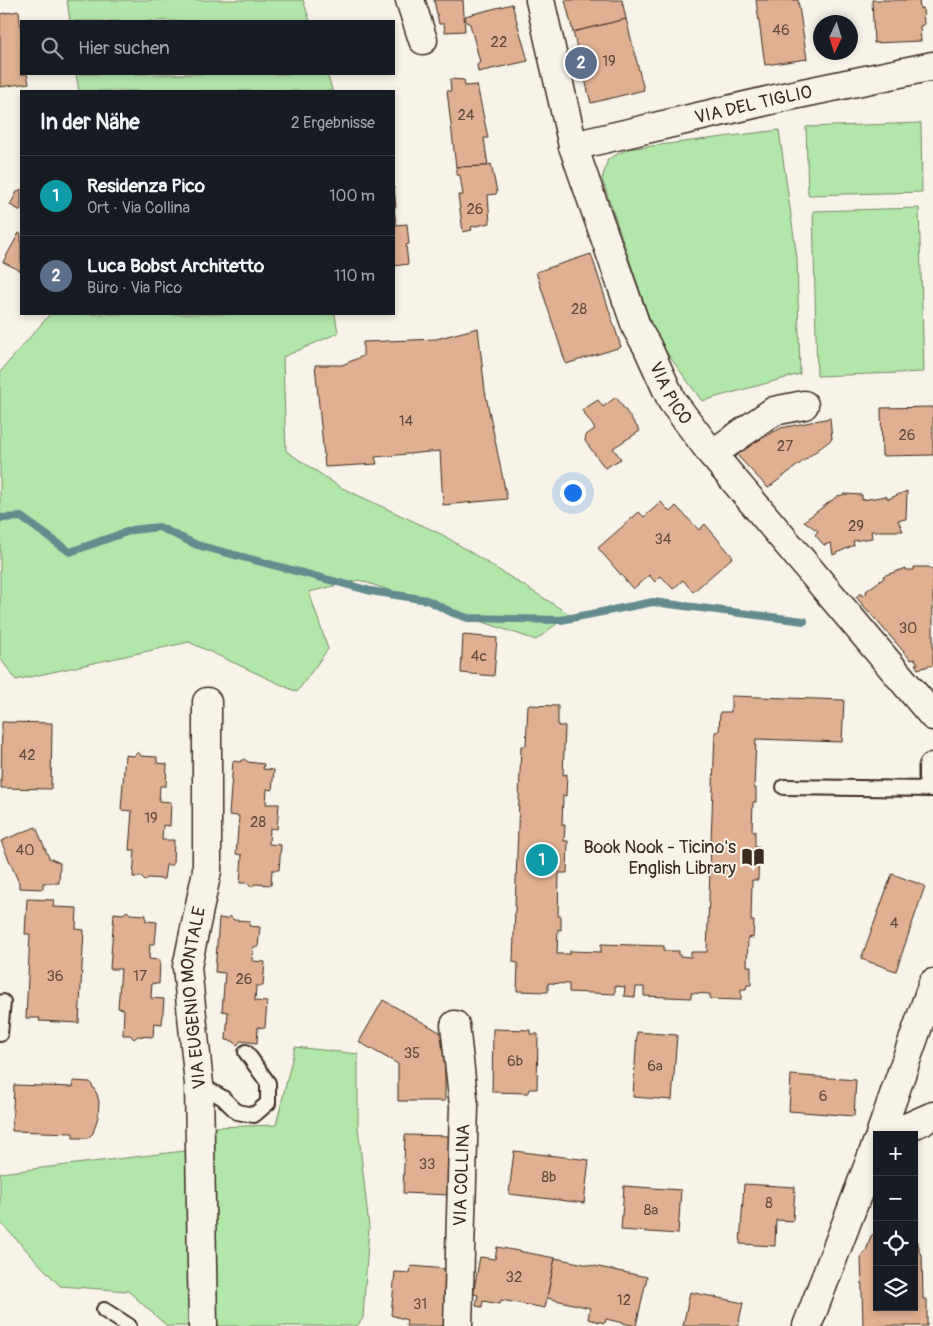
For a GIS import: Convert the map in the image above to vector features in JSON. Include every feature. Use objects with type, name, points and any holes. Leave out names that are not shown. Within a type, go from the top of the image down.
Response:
[{"type":"street","points":[[410,0],[423,40]]},
{"type":"street","name":"VIA PICO","points":[[540,0],[573,146],[637,329],[647,346],[672,401],[712,454],[933,716]]},
{"type":"street","name":"VIA DEL TIGLIO","points":[[573,146],[784,97],[933,66]]},
{"type":"street","points":[[712,454],[774,411],[804,405]]},
{"type":"street","name":"VIA EUGENIO MONTALE","points":[[203,1326],[199,1084],[187,967],[207,871],[208,702]]},
{"type":"street","points":[[933,767],[933,777]]},
{"type":"street","points":[[881,1131],[933,983]]},
{"type":"street","name":"VIA COLLINA","points":[[455,1025],[464,1106],[458,1326]]},
{"type":"street","points":[[899,1131],[933,1116]]},
{"type":"street","points":[[807,1326],[873,1153]]},
{"type":"lane","points":[[784,787],[933,789]]},
{"type":"lane","points":[[0,1034],[3,1002]]},
{"type":"lane","points":[[199,1084],[223,1098],[237,1112],[254,1115],[268,1103],[268,1083],[246,1052]]},
{"type":"lane","points":[[104,1310],[129,1326]]},
{"type":"green space","points":[[67,0],[303,0],[310,20],[70,20]]},
{"type":"green space","points":[[76,75],[327,75],[332,89],[332,90],[79,90]]},
{"type":"green space","points":[[921,123],[922,192],[808,195],[806,127]]},
{"type":"green space","points":[[779,130],[797,258],[800,374],[702,401],[656,338],[602,179],[608,159],[628,149]]},
{"type":"green space","points":[[919,208],[924,372],[817,376],[813,211]]},
{"type":"green space","points":[[49,315],[335,315],[338,333],[283,357],[286,451],[340,487],[443,535],[569,614],[536,640],[359,580],[309,592],[328,649],[297,692],[189,642],[16,680],[0,658],[0,372]]},
{"type":"green space","points":[[295,1047],[358,1054],[358,1127],[369,1227],[363,1318],[357,1326],[167,1326],[128,1291],[60,1286],[0,1222],[0,1173],[184,1151],[215,1127],[276,1125]]},
{"type":"building","points":[[434,0],[463,0],[465,31],[445,32],[444,24],[439,24]]},
{"type":"building","points":[[565,0],[622,0],[626,19],[573,32]]},
{"type":"building","points":[[756,0],[798,0],[807,59],[765,65]]},
{"type":"building","points":[[872,0],[919,0],[920,9],[923,8],[924,25],[920,26],[921,41],[874,43]]},
{"type":"building","points":[[512,4],[528,61],[478,72],[477,65],[480,62],[470,24],[466,22],[465,16]]},
{"type":"building","points":[[19,11],[20,75],[27,75],[29,83],[0,87],[0,14]]},
{"type":"building","points":[[626,19],[644,90],[591,103],[573,32]]},
{"type":"building","points":[[450,79],[464,80],[465,86],[477,85],[488,138],[484,138],[488,166],[456,167],[447,91],[451,91]]},
{"type":"building","points":[[491,164],[497,192],[496,194],[488,195],[490,223],[471,227],[472,230],[463,232],[458,195],[463,195],[460,175],[457,175],[456,167],[488,166]]},
{"type":"building","points":[[20,190],[20,210],[10,205]]},
{"type":"building","points":[[395,216],[396,225],[407,224],[409,244],[406,245],[408,264],[395,266]]},
{"type":"building","points":[[19,233],[20,234],[20,270],[3,262]]},
{"type":"building","points":[[591,254],[621,347],[566,364],[536,272]]},
{"type":"building","points":[[478,328],[485,391],[507,499],[443,505],[440,451],[375,457],[377,464],[325,467],[315,365],[342,365],[363,356],[363,342],[436,339]]},
{"type":"building","points":[[616,397],[640,431],[613,448],[621,459],[605,468],[585,441],[586,435],[595,429],[582,410],[598,400],[603,407]]},
{"type":"building","points":[[933,407],[933,455],[882,456],[881,408]]},
{"type":"building","points":[[830,418],[832,439],[768,488],[735,453],[781,428]]},
{"type":"building","points":[[907,491],[906,519],[898,520],[903,531],[871,531],[872,538],[853,541],[854,545],[833,555],[831,543],[824,545],[815,535],[818,531],[804,521],[839,495],[862,495],[862,500],[886,496],[888,499]]},
{"type":"building","points":[[661,502],[670,512],[676,506],[699,530],[705,524],[733,557],[693,592],[683,580],[673,589],[661,576],[655,582],[649,575],[633,589],[598,548],[639,512],[644,517]]},
{"type":"building","points":[[914,567],[929,567],[929,569],[933,569],[933,665],[918,669],[915,659],[911,660],[856,597],[861,593],[862,596],[867,593],[866,591],[884,578],[883,576],[906,568],[906,570],[914,570]]},
{"type":"building","points":[[463,635],[497,638],[494,676],[461,673]]},
{"type":"building","points":[[731,696],[844,700],[842,742],[756,739],[754,788],[756,788],[756,802],[753,802],[752,831],[755,831],[755,847],[759,847],[758,880],[752,880],[751,921],[754,921],[753,938],[748,937],[747,966],[751,966],[751,985],[747,985],[746,989],[741,989],[741,1000],[710,999],[710,994],[691,993],[691,998],[644,996],[644,987],[636,987],[635,997],[624,996],[625,987],[615,986],[615,994],[569,992],[569,984],[548,983],[548,992],[517,991],[518,963],[513,962],[521,746],[526,746],[528,705],[558,706],[558,726],[565,726],[563,775],[567,774],[566,796],[563,795],[562,825],[565,825],[564,841],[568,841],[567,873],[559,873],[558,916],[561,916],[561,930],[558,929],[557,954],[570,954],[570,951],[601,952],[601,944],[664,946],[664,951],[679,951],[679,956],[691,957],[691,952],[707,952],[715,732],[719,731],[720,712],[731,712]]},
{"type":"building","points":[[2,722],[52,723],[51,789],[1,788]]},
{"type":"building","points":[[138,752],[141,756],[157,757],[157,763],[167,764],[166,786],[160,786],[159,801],[171,802],[170,826],[163,825],[162,840],[174,840],[173,865],[166,865],[164,879],[148,878],[145,881],[141,877],[133,877],[135,850],[129,850],[132,811],[121,810],[125,755],[134,756]]},
{"type":"building","points":[[244,759],[248,762],[264,764],[263,769],[274,770],[272,790],[267,789],[266,804],[279,804],[277,829],[270,828],[269,844],[281,845],[279,870],[272,870],[271,885],[255,884],[251,887],[247,883],[240,883],[242,855],[236,854],[239,816],[229,815],[233,761],[240,762]]},
{"type":"building","points":[[36,827],[49,858],[60,863],[59,883],[43,883],[43,889],[19,888],[19,883],[1,841]]},
{"type":"building","points":[[892,874],[925,886],[896,971],[861,959]]},
{"type":"building","points":[[27,899],[54,900],[53,907],[77,908],[76,929],[84,930],[79,1023],[39,1021],[40,1018],[26,1018],[30,934],[25,934]]},
{"type":"building","points":[[127,911],[130,914],[146,915],[146,921],[157,922],[155,944],[150,944],[149,959],[160,960],[159,984],[152,983],[151,998],[164,999],[162,1024],[154,1023],[153,1037],[138,1036],[134,1039],[130,1035],[123,1035],[124,1009],[118,1008],[121,969],[110,969],[114,913],[123,914]]},
{"type":"building","points":[[230,916],[234,920],[250,921],[249,926],[260,927],[258,947],[253,947],[252,961],[265,962],[263,986],[256,986],[255,1001],[267,1002],[265,1028],[258,1027],[257,1043],[241,1041],[237,1045],[233,1041],[226,1040],[228,1012],[222,1011],[225,973],[215,972],[219,918],[226,919]]},
{"type":"building","points":[[383,1000],[445,1035],[445,1101],[398,1101],[398,1064],[359,1042]]},
{"type":"building","points":[[493,1029],[530,1030],[530,1034],[538,1034],[537,1089],[529,1089],[528,1093],[492,1092]]},
{"type":"building","points":[[637,1032],[677,1035],[672,1100],[633,1097]]},
{"type":"building","points":[[791,1075],[856,1080],[854,1116],[789,1111]]},
{"type":"building","points":[[73,1081],[90,1082],[97,1094],[99,1102],[98,1117],[93,1133],[88,1138],[73,1138],[73,1133],[12,1131],[14,1085],[73,1087]]},
{"type":"building","points":[[405,1135],[452,1136],[449,1195],[403,1193]]},
{"type":"building","points":[[514,1151],[589,1160],[584,1203],[509,1194]]},
{"type":"building","points":[[744,1184],[795,1187],[793,1221],[776,1220],[775,1246],[740,1244]]},
{"type":"building","points":[[624,1186],[681,1190],[678,1234],[621,1230]]},
{"type":"building","points":[[873,1234],[873,1311],[918,1311],[918,1244],[919,1252],[922,1255],[923,1299],[927,1299],[927,1326],[863,1326],[861,1257],[866,1251]]},
{"type":"building","points":[[497,1247],[555,1258],[545,1308],[501,1300],[500,1304],[483,1301],[482,1307],[476,1306],[478,1295],[473,1294],[480,1257],[495,1259]]},
{"type":"building","points":[[555,1258],[647,1277],[636,1326],[606,1319],[605,1323],[588,1319],[590,1308],[547,1298]]},
{"type":"building","points":[[411,1266],[447,1269],[445,1294],[449,1294],[446,1326],[406,1326],[407,1320],[391,1315],[395,1272],[410,1273]]},
{"type":"building","points":[[690,1292],[743,1303],[738,1326],[683,1326]]},
{"type":"waterway","points":[[0,518],[21,517],[70,552],[132,530],[159,527],[197,545],[371,591],[427,600],[468,618],[561,620],[653,602],[804,621]]},
{"type":"place","name":"Luca Bobst Architetto","points":[[581,63]]},
{"type":"place","name":"Book Nook - Ticino's English Library","points":[[753,857]]},
{"type":"place","name":"Residenza Pico","points":[[542,860]]}]
